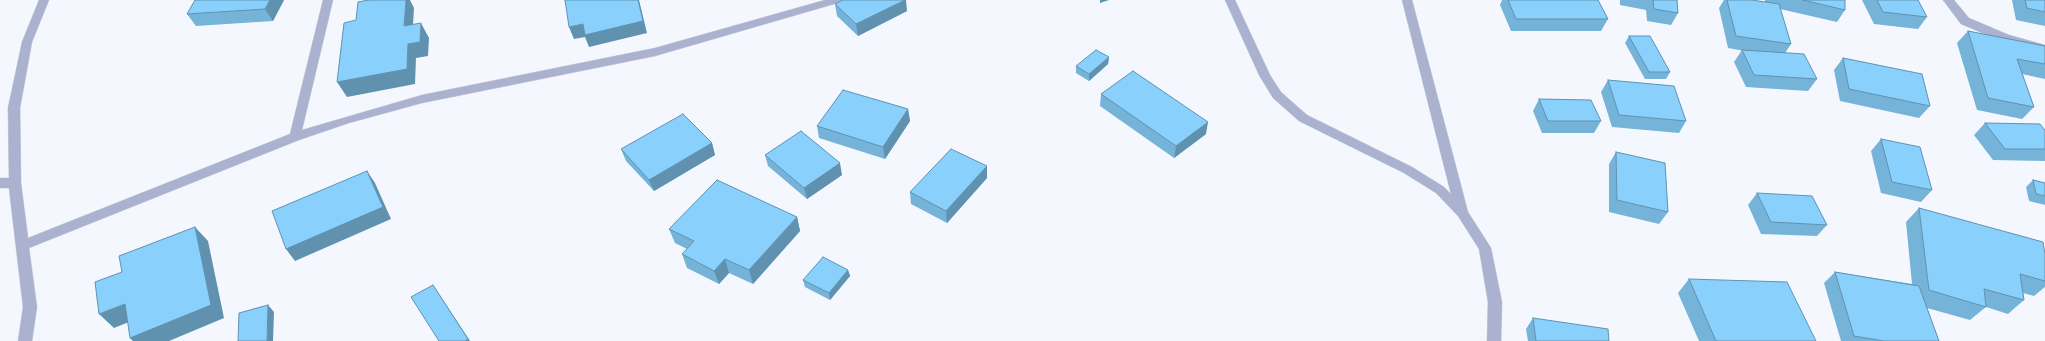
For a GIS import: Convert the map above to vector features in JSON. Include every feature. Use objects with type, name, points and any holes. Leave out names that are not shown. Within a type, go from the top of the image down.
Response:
[{"type":"street","points":[[25,341],[30,307],[15,183],[14,108],[27,42],[44,0]]},
{"type":"street","points":[[296,137],[328,0]]},
{"type":"street","points":[[23,245],[296,137],[347,120],[422,99],[655,52],[837,0]]},
{"type":"street","points":[[1230,0],[1265,75],[1277,95],[1303,118],[1408,170],[1440,190],[1462,213],[1485,248],[1495,302],[1494,341]]},
{"type":"street","points":[[1407,0],[1462,213]]},
{"type":"street","points":[[1948,0],[1965,21],[2005,38],[2045,49]]},
{"type":"street","points":[[0,183],[15,183]]},
{"type":"building","points":[[195,0],[270,0],[265,9],[187,14]]},
{"type":"building","points":[[368,0],[406,0],[404,26],[421,23],[420,42],[408,44],[407,69],[337,82],[344,23],[356,20],[358,2]]},
{"type":"building","points":[[565,0],[638,0],[643,21],[585,35],[583,24],[569,27]]},
{"type":"building","points":[[843,0],[905,0],[856,24],[835,4]]},
{"type":"building","points":[[1508,0],[1598,0],[1608,19],[1516,19]]},
{"type":"building","points":[[1653,0],[1677,0],[1678,13],[1654,9]]},
{"type":"building","points":[[1727,0],[1752,0],[1779,4],[1791,44],[1736,36]]},
{"type":"building","points":[[1803,0],[1845,0],[1845,10]]},
{"type":"building","points":[[1877,0],[1918,0],[1927,17],[1883,12]]},
{"type":"building","points":[[2025,0],[2045,0],[2045,12],[2027,8]]},
{"type":"building","points":[[1968,31],[2045,46],[2045,64],[2017,59],[2034,107],[1988,98]]},
{"type":"building","points":[[1629,36],[1650,36],[1670,72],[1649,72]]},
{"type":"building","points":[[1096,50],[1109,57],[1089,74],[1076,66]]},
{"type":"building","points":[[1742,50],[1804,54],[1817,79],[1754,75]]},
{"type":"building","points":[[1843,58],[1922,74],[1930,106],[1849,89]]},
{"type":"building","points":[[1133,71],[1208,122],[1176,146],[1101,94]]},
{"type":"building","points":[[1608,80],[1674,86],[1686,121],[1619,115]]},
{"type":"building","points":[[843,90],[908,109],[883,147],[817,126]]},
{"type":"building","points":[[1539,99],[1591,100],[1601,121],[1548,121]]},
{"type":"building","points":[[683,114],[712,143],[649,180],[621,149]]},
{"type":"building","points":[[1985,123],[2040,124],[2045,130],[2045,149],[2005,149]]},
{"type":"building","points":[[801,131],[840,163],[804,188],[765,155]]},
{"type":"building","points":[[1881,139],[1920,147],[1932,190],[1892,182]]},
{"type":"building","points":[[951,149],[987,166],[946,211],[910,192]]},
{"type":"building","points":[[1616,152],[1665,163],[1668,212],[1617,200]]},
{"type":"building","points":[[367,171],[383,207],[286,249],[272,211]]},
{"type":"building","points":[[717,180],[797,217],[749,270],[725,259],[714,271],[682,254],[694,241],[669,229]]},
{"type":"building","points":[[2033,180],[2045,183],[2045,196],[2036,194]]},
{"type":"building","points":[[1757,193],[1812,196],[1827,225],[1771,222]]},
{"type":"building","points":[[1919,208],[2043,242],[2045,254],[2045,281],[2020,274],[2024,300],[1984,289],[1986,307],[1929,290]]},
{"type":"building","points":[[195,227],[211,305],[130,338],[125,304],[99,314],[95,282],[122,272],[119,256]]},
{"type":"building","points":[[823,257],[848,270],[829,293],[803,280]]},
{"type":"building","points":[[1835,272],[1919,286],[1939,341],[1884,341],[1854,336]]},
{"type":"building","points":[[1689,279],[1787,282],[1816,341],[1716,341]]},
{"type":"building","points":[[433,285],[468,339],[465,341],[439,341],[411,297]]},
{"type":"building","points":[[268,305],[267,341],[238,341],[239,313]]},
{"type":"building","points":[[1533,318],[1608,329],[1609,341],[1536,341]]}]
